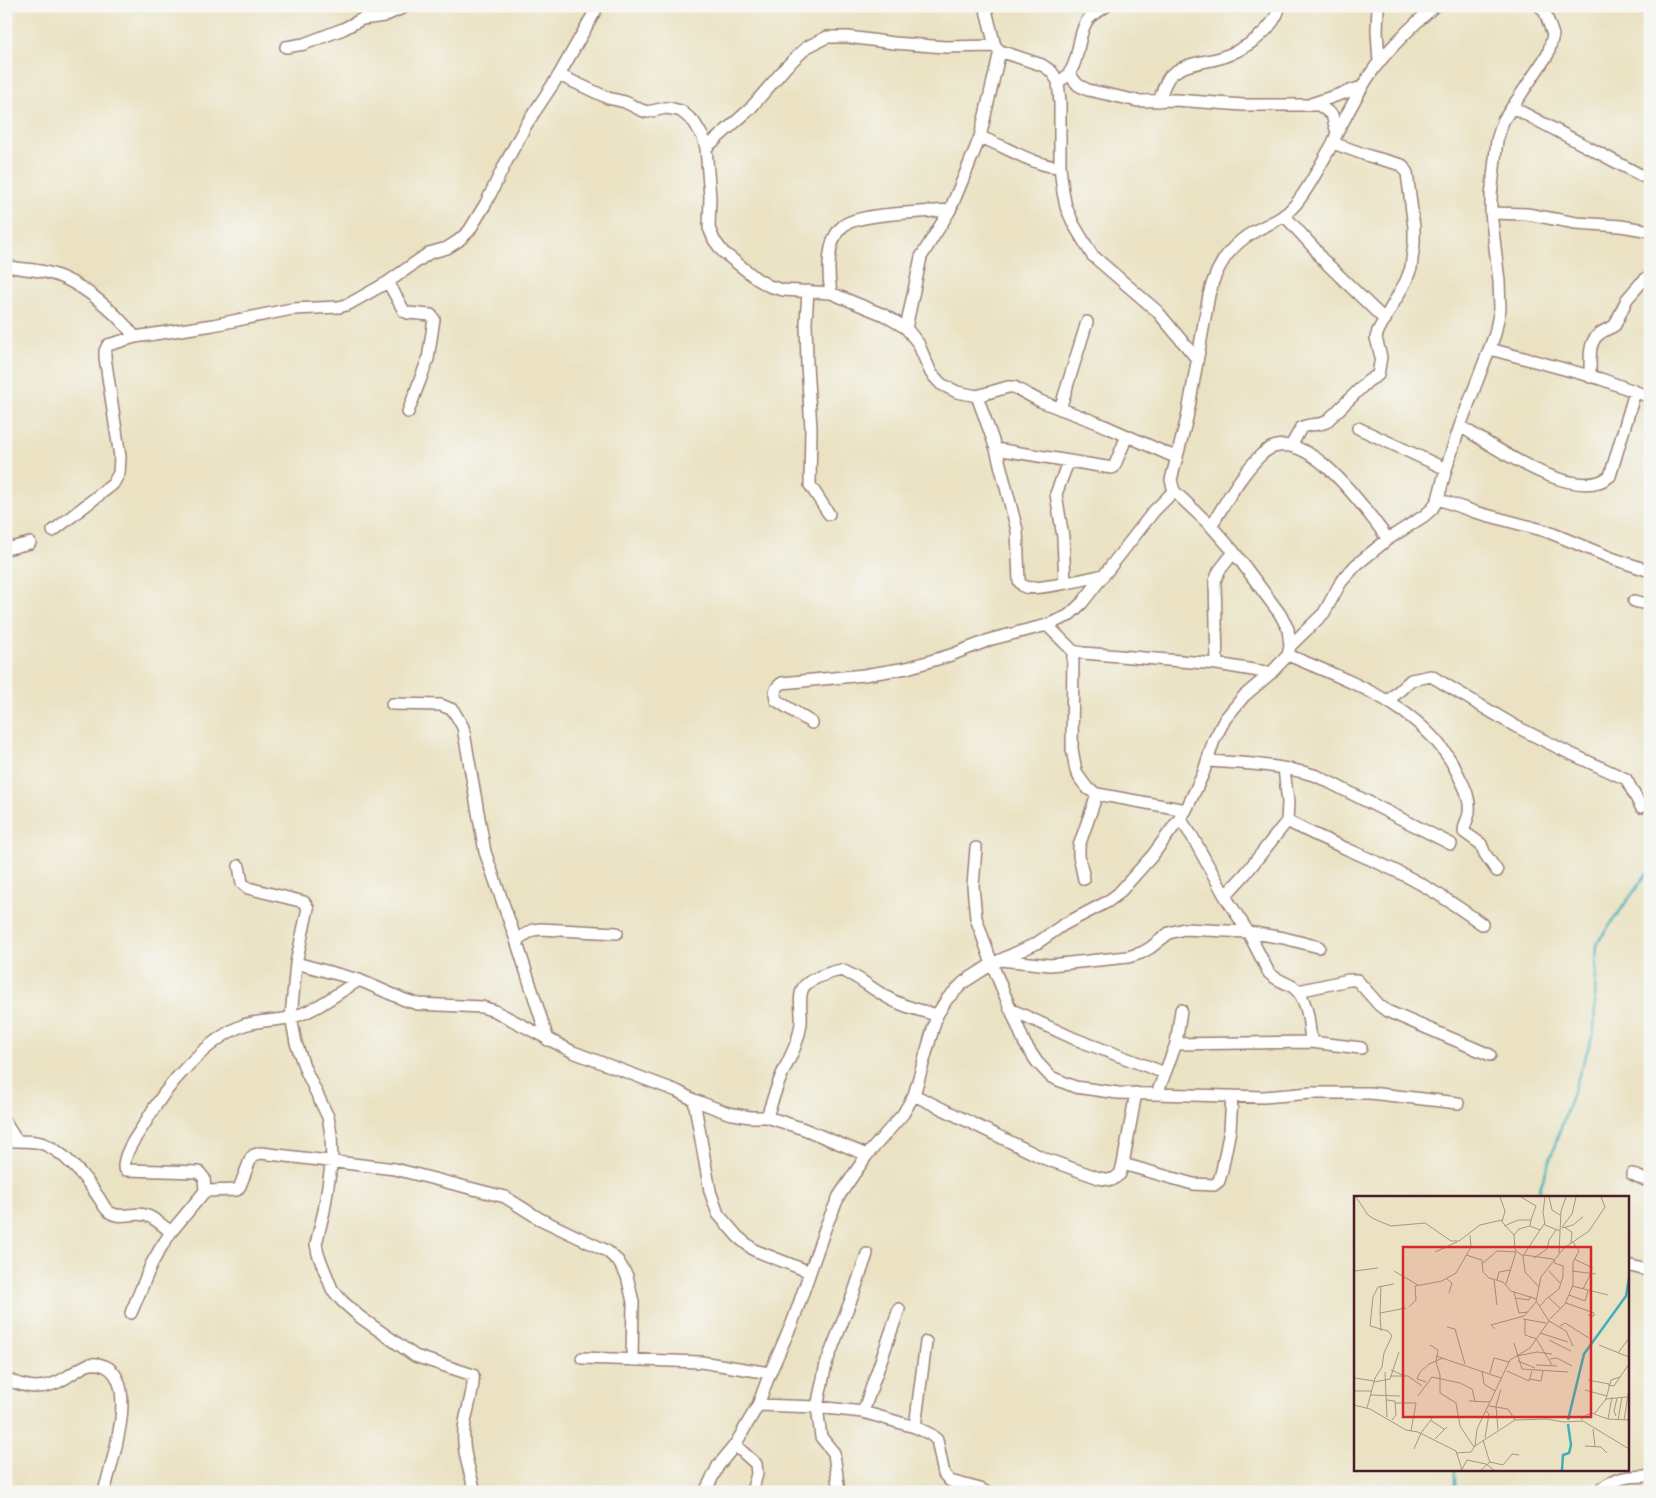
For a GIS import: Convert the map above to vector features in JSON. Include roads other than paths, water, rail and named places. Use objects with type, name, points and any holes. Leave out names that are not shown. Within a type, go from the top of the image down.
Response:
[{"type":"street","points":[[286,47],[304,44],[343,30],[362,19],[384,16],[407,6]]},
{"type":"street","points":[[53,531],[113,484],[119,473],[120,457],[105,350],[108,345],[135,337],[213,325],[292,309],[339,307],[349,304],[388,282],[429,254],[447,248],[458,241],[468,231],[486,203],[526,125],[559,75],[598,6]]},
{"type":"street","points":[[906,328],[921,257],[950,210],[980,137],[998,49],[985,6]]},
{"type":"street","points":[[1058,81],[1068,74],[1078,52],[1085,22],[1106,6]]},
{"type":"street","points":[[1159,101],[1168,78],[1172,74],[1182,67],[1221,58],[1244,47],[1258,37],[1272,23],[1280,6]]},
{"type":"street","points":[[1378,6],[1378,62]]},
{"type":"street","points":[[1289,650],[1288,629],[1280,614],[1234,552],[1211,526],[1174,491],[1171,480],[1187,418],[1209,296],[1213,279],[1228,252],[1248,235],[1271,224],[1296,204],[1378,62],[1435,6]]},
{"type":"street","points":[[706,1492],[718,1466],[735,1445],[758,1405],[793,1321],[826,1226],[839,1196],[867,1155],[902,1114],[914,1095],[937,1015],[946,999],[955,990],[996,962],[1037,943],[1063,925],[1113,898],[1129,882],[1152,856],[1183,815],[1203,774],[1214,740],[1225,719],[1244,696],[1271,674],[1289,650],[1324,614],[1348,574],[1388,538],[1424,516],[1432,509],[1438,499],[1460,426],[1496,334],[1500,309],[1500,281],[1491,213],[1491,196],[1497,140],[1503,121],[1548,54],[1553,35],[1546,12],[1540,6]]},
{"type":"street","points":[[706,148],[750,110],[786,67],[807,47],[826,38],[848,37],[894,43],[998,49],[1042,66],[1051,71],[1058,81],[1060,102],[1060,167],[1066,207],[1074,225],[1092,254],[1157,311],[1197,360]]},
{"type":"street","points":[[1068,74],[1078,85],[1088,90],[1138,101],[1185,101],[1243,105],[1319,105],[1332,115],[1335,138]]},
{"type":"street","points":[[559,75],[608,98],[624,102],[647,112],[666,108],[681,111],[699,128],[706,148],[710,197],[709,228],[714,240],[723,252],[738,266],[769,286],[783,290],[831,293],[884,315],[906,328],[918,343],[931,373],[941,384],[957,392],[977,396],[1011,386],[1176,458]]},
{"type":"street","points":[[1310,104],[1362,87]]},
{"type":"street","points":[[1512,107],[1650,180]]},
{"type":"street","points":[[980,137],[1024,156],[1054,167],[1060,167]]},
{"type":"street","points":[[1291,446],[1301,428],[1326,422],[1368,381],[1378,375],[1381,357],[1376,338],[1406,281],[1413,255],[1414,227],[1407,173],[1402,165],[1369,156],[1335,138]]},
{"type":"street","points":[[831,293],[828,275],[831,251],[838,231],[844,225],[874,217],[950,210]]},
{"type":"street","points":[[1491,213],[1527,214],[1576,223],[1621,226],[1650,231]]},
{"type":"street","points":[[1284,215],[1321,258],[1385,320]]},
{"type":"street","points":[[6,266],[44,271],[62,277],[83,289],[116,315],[135,337]]},
{"type":"street","points":[[1590,377],[1593,341],[1605,330],[1616,326],[1627,299],[1650,275]]},
{"type":"street","points":[[388,282],[404,311],[431,315],[434,319],[428,359],[408,412]]},
{"type":"street","points":[[808,291],[806,322],[811,428],[810,485],[829,514]]},
{"type":"street","points":[[1060,409],[1087,322]]},
{"type":"street","points":[[1490,349],[1590,377],[1650,397]]},
{"type":"street","points":[[1460,426],[1529,468],[1555,478],[1586,484],[1604,481],[1610,476],[1635,392]]},
{"type":"street","points":[[977,396],[996,449],[1017,530],[1020,581],[1024,587],[1030,588],[1065,583],[1104,575]]},
{"type":"street","points":[[1358,428],[1446,469]]},
{"type":"street","points":[[996,449],[1112,468],[1127,436]]},
{"type":"street","points":[[1211,526],[1232,492],[1263,453],[1282,444],[1303,449],[1332,472],[1388,538]]},
{"type":"street","points":[[1065,583],[1063,537],[1056,494],[1068,462]]},
{"type":"street","points":[[812,723],[776,700],[774,694],[776,687],[782,683],[864,675],[907,668],[950,655],[992,639],[1047,625],[1068,616],[1082,604],[1154,511],[1174,491]]},
{"type":"street","points":[[1438,499],[1475,512],[1546,531],[1614,559],[1650,571]]},
{"type":"street","points":[[6,549],[30,543]]},
{"type":"street","points":[[1218,664],[1215,581],[1220,570],[1234,552]]},
{"type":"street","points":[[1634,601],[1650,605]]},
{"type":"street","points":[[1047,625],[1073,651],[1218,664],[1271,674]]},
{"type":"street","points":[[1289,650],[1388,700],[1423,727],[1442,746],[1465,788],[1468,800],[1468,815],[1464,832],[1481,844],[1485,854],[1498,871]]},
{"type":"street","points":[[1073,651],[1072,749],[1076,771],[1081,780],[1088,789],[1097,794],[1183,815]]},
{"type":"street","points":[[1388,700],[1411,680],[1431,676],[1515,726],[1626,779],[1641,807]]},
{"type":"street","points":[[392,704],[441,705],[453,710],[463,727],[482,842],[548,1040]]},
{"type":"street","points":[[1207,761],[1284,768],[1317,776],[1451,844]]},
{"type":"street","points":[[1224,896],[1246,873],[1287,821],[1288,802],[1284,768]]},
{"type":"street","points":[[1084,879],[1079,846],[1097,794]]},
{"type":"street","points":[[1183,815],[1224,896],[1248,932],[1270,973],[1274,978],[1298,991],[1306,1010],[1311,1042]]},
{"type":"street","points":[[1287,821],[1405,876],[1457,906],[1482,924]]},
{"type":"street","points":[[976,848],[973,886],[976,918],[996,962],[1010,1009],[1026,1044],[1037,1062],[1051,1077],[1076,1087],[1118,1094],[1264,1097],[1311,1092],[1362,1093],[1458,1103]]},
{"type":"street","points":[[239,866],[242,883],[248,888],[306,904],[308,908],[296,963],[291,1018],[296,1043],[305,1069],[328,1117],[331,1134],[332,1160],[316,1244],[318,1254],[332,1289],[360,1317],[415,1356],[473,1376],[474,1382],[466,1414],[464,1451],[475,1492]]},
{"type":"street","points":[[516,940],[533,930],[541,929],[617,934]]},
{"type":"street","points":[[996,962],[1061,965],[1134,955],[1150,948],[1169,933],[1184,929],[1248,932],[1284,938],[1319,947]]},
{"type":"street","points":[[296,963],[359,980],[418,1004],[482,1007],[495,1011],[573,1052],[677,1090],[694,1100],[728,1113],[750,1117],[767,1117],[804,1129],[867,1155]]},
{"type":"street","points":[[767,1117],[771,1102],[798,1040],[803,987],[808,983],[841,970],[859,978],[891,1000],[937,1015]]},
{"type":"street","points":[[131,1313],[152,1263],[171,1232],[205,1191],[204,1178],[199,1172],[126,1170],[124,1167],[126,1157],[154,1106],[182,1071],[204,1051],[242,1026],[256,1022],[291,1018],[319,1006],[359,980]]},
{"type":"street","points":[[1298,991],[1357,980],[1379,1005],[1387,1011],[1490,1055]]},
{"type":"street","points":[[1010,1009],[1075,1039],[1165,1073]]},
{"type":"street","points":[[1157,1094],[1176,1044],[1180,1010]]},
{"type":"street","points":[[1176,1044],[1311,1042],[1361,1048]]},
{"type":"street","points":[[914,1095],[1043,1158],[1108,1180],[1116,1178],[1123,1164],[1136,1093]]},
{"type":"street","points":[[1123,1164],[1192,1184],[1214,1185],[1219,1181],[1222,1170],[1230,1130],[1232,1097]]},
{"type":"street","points":[[694,1100],[710,1191],[718,1214],[738,1237],[754,1250],[810,1272]]},
{"type":"street","points":[[6,1124],[12,1141],[43,1144],[64,1158],[78,1171],[98,1196],[106,1210],[111,1214],[145,1215],[171,1232]]},
{"type":"street","points":[[205,1191],[237,1190],[251,1158],[257,1153],[332,1160],[395,1169],[506,1197],[540,1219],[607,1251],[618,1261],[627,1276],[632,1302],[632,1360]]},
{"type":"street","points":[[1632,1174],[1650,1182]]},
{"type":"street","points":[[839,1492],[834,1453],[821,1437],[817,1407],[826,1364],[868,1254]]},
{"type":"street","points":[[1628,1265],[1650,1271]]},
{"type":"street","points":[[863,1412],[899,1309]]},
{"type":"street","points":[[916,1427],[926,1342]]},
{"type":"street","points":[[582,1358],[701,1362],[770,1373]]},
{"type":"street","points":[[6,1379],[34,1388],[48,1386],[62,1380],[87,1365],[101,1364],[112,1369],[118,1382],[123,1405],[120,1430],[104,1492]]},
{"type":"street","points":[[758,1405],[817,1407],[863,1412],[916,1427],[937,1440],[944,1474],[950,1481],[986,1492]]},
{"type":"street","points":[[735,1445],[756,1464],[757,1474],[752,1492]]},
{"type":"street","points":[[1598,1492],[1612,1482],[1626,1476],[1650,1476]]},
{"type":"waterway","points":[[1537,1196],[1594,1031],[1597,943],[1650,869]]},
{"type":"waterway","points":[[1455,1470],[1455,1492]]}]
